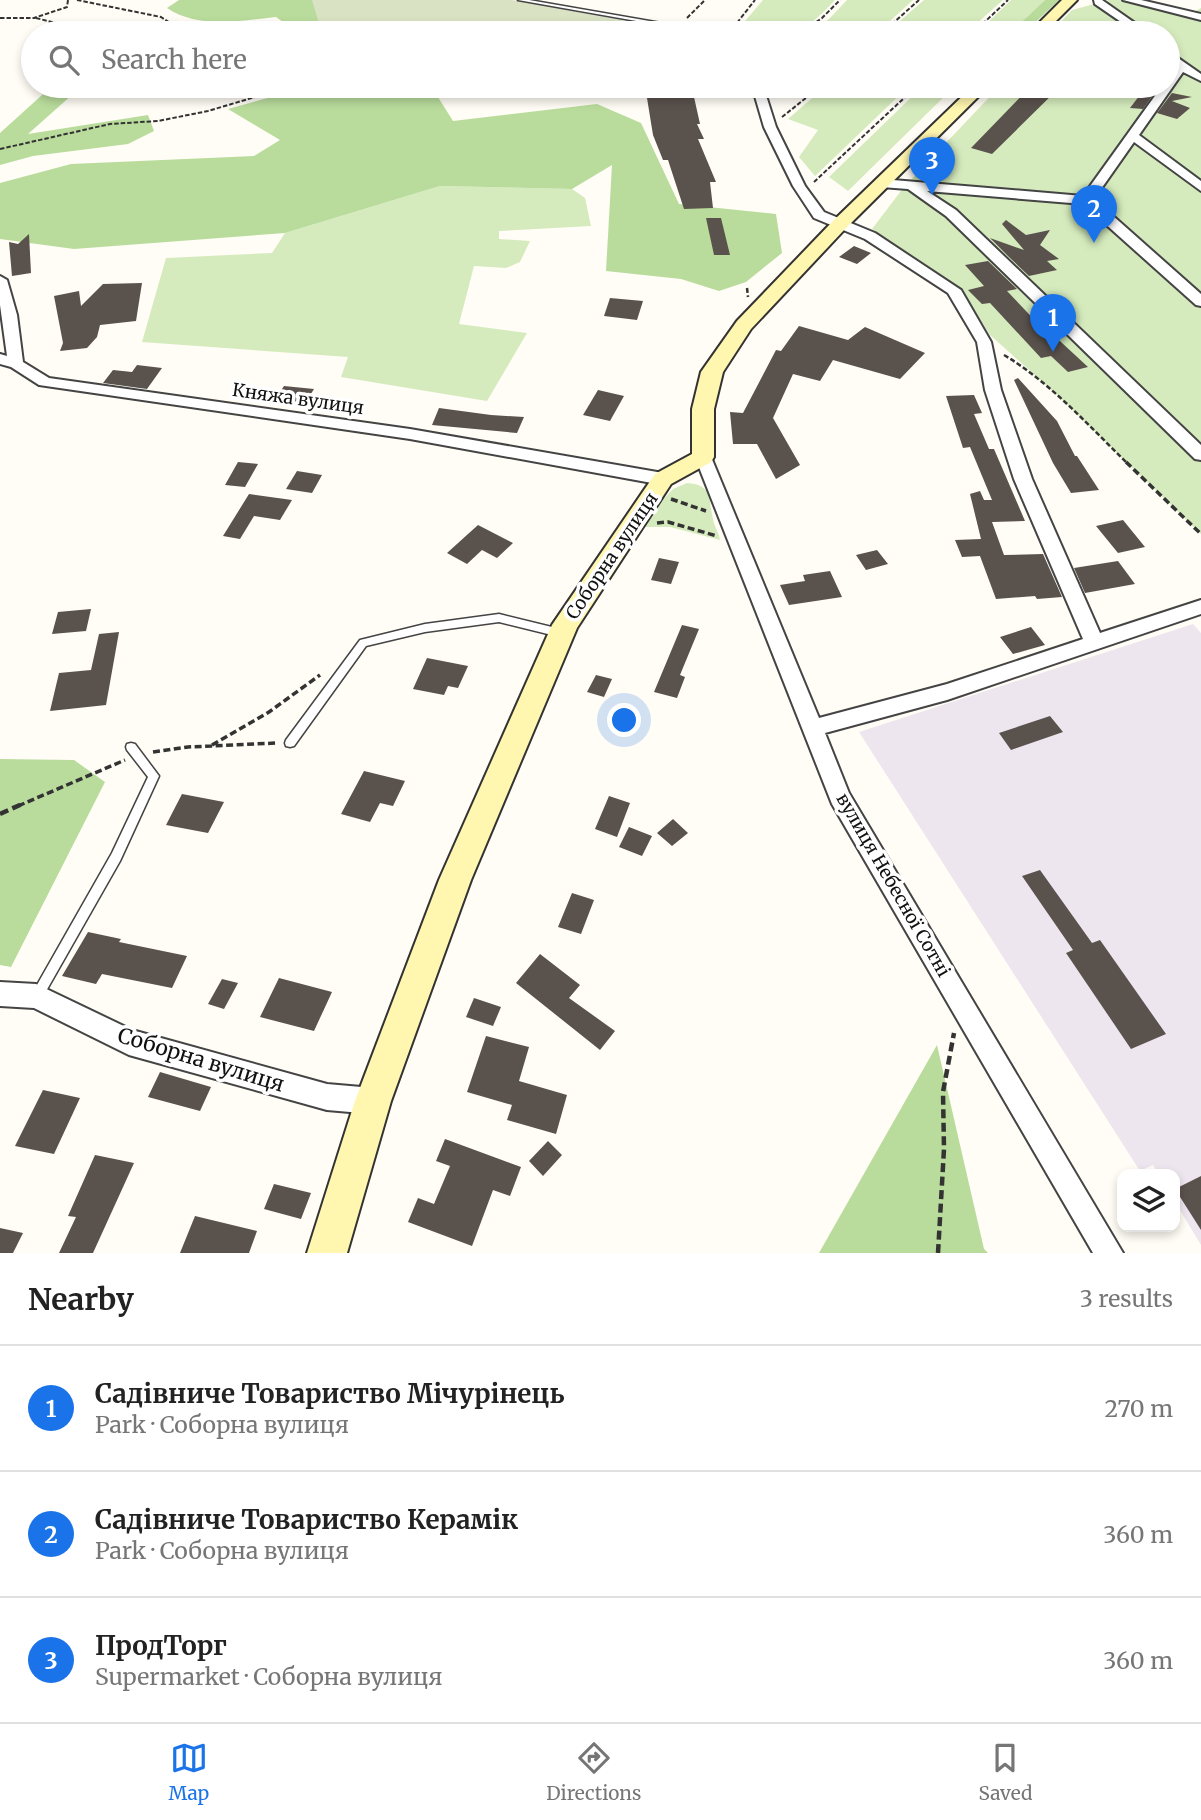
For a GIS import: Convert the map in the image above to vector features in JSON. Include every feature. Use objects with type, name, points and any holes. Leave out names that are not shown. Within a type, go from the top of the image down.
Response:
[{"type":"main road","points":[[1048,21],[1070,0]]},
{"type":"main road","points":[[703,457],[703,409],[712,372],[746,322],[839,225],[969,98]]},
{"type":"main road","name":"Соборна вулиця","points":[[327,1253],[373,1101],[455,880],[561,634],[657,488],[703,457]]},
{"type":"street","points":[[1128,0],[1201,17]]},
{"type":"street","points":[[1098,2],[1126,21]]},
{"type":"street","points":[[1181,67],[1201,78]]},
{"type":"street","points":[[761,98],[770,127],[799,186],[819,215],[870,236],[954,289],[984,342],[993,390],[1023,479],[1094,641]]},
{"type":"street","points":[[1087,201],[1159,98]]},
{"type":"street","points":[[1133,135],[1201,187]]},
{"type":"street","points":[[881,183],[1087,201],[1201,302]]},
{"type":"street","points":[[912,186],[951,212],[1201,455]]},
{"type":"street","name":"Княжа вулиця","points":[[0,280],[10,315],[8,361],[45,382],[410,434],[657,488]]},
{"type":"street","name":"вулиця Небесної Сотні","points":[[703,457],[841,797],[1109,1253]]},
{"type":"street","points":[[813,728],[947,692],[1201,607]]},
{"type":"street","points":[[0,994],[36,996]]},
{"type":"street","name":"Соборна вулиця","points":[[36,996],[129,1042],[327,1097],[373,1101]]},
{"type":"lane","points":[[520,0],[637,21]]},
{"type":"lane","points":[[290,743],[363,643],[425,628],[499,618],[561,634]]},
{"type":"lane","points":[[36,996],[116,857],[154,776],[131,747]]},
{"type":"path","points":[[34,18],[67,7],[68,0]]},
{"type":"path","points":[[77,0],[167,21]]},
{"type":"path","points":[[678,21],[705,0]]},
{"type":"path","points":[[738,21],[755,0]]},
{"type":"path","points":[[818,21],[840,0]]},
{"type":"path","points":[[895,21],[919,0]]},
{"type":"path","points":[[985,21],[1008,0]]},
{"type":"path","points":[[0,18],[34,18],[46,21]]},
{"type":"path","points":[[0,149],[110,124],[158,121],[208,111],[249,98]]},
{"type":"path","points":[[770,127],[806,98]]},
{"type":"path","points":[[799,186],[815,182],[904,98]]},
{"type":"path","points":[[984,342],[1026,368],[1058,396],[1201,534]]},
{"type":"path","points":[[657,488],[674,500],[715,515]]},
{"type":"path","points":[[631,527],[668,522],[723,538]]},
{"type":"path","points":[[211,746],[269,712],[321,674]]},
{"type":"path","points":[[938,1253],[944,1149],[943,1092],[960,1000]]},
{"type":"shaded area","points":[[1193,624],[1201,633],[1201,1245],[1180,1210],[1180,1169],[1155,1169],[1153,1165],[1139,1169],[859,732]]},
{"type":"green space","points":[[179,0],[395,0],[392,21],[282,21],[276,17],[206,21],[179,15],[167,8]]},
{"type":"green space","points":[[312,0],[512,0],[624,21],[318,21]]},
{"type":"green space","points":[[763,0],[835,0],[814,21],[745,21]]},
{"type":"green space","points":[[847,0],[913,0],[890,21],[826,21]]},
{"type":"green space","points":[[924,0],[1003,0],[979,21],[900,21]]},
{"type":"green space","points":[[1011,0],[1045,0],[1023,21],[989,21]]},
{"type":"green space","points":[[1045,0],[1059,0],[1037,21],[1023,21]]},
{"type":"green space","points":[[1109,0],[1122,0],[1190,14],[1201,8],[1201,534],[1058,396],[990,335],[962,291],[872,229],[904,187],[989,98],[1180,98],[1180,21],[1061,21],[1072,10]]},
{"type":"green space","points":[[39,98],[68,98],[28,134],[148,115],[154,131],[128,144],[33,156],[0,165],[0,133]]},
{"type":"green space","points":[[268,98],[439,98],[453,121],[597,104],[641,123],[679,204],[776,214],[782,253],[746,282],[719,291],[681,279],[606,271],[612,165],[572,189],[440,186],[285,233],[74,249],[0,239],[0,183],[71,164],[254,156],[280,140],[228,109]]},
{"type":"green space","points":[[812,98],[896,98],[815,176],[799,157],[818,130],[788,119]]},
{"type":"green space","points":[[911,98],[943,98],[848,191],[829,177]]},
{"type":"green space","points":[[440,186],[572,189],[585,198],[591,226],[499,231],[499,239],[530,241],[520,262],[506,268],[474,266],[459,324],[527,333],[487,401],[341,377],[348,357],[142,342],[166,258],[272,253],[285,233]]},
{"type":"green space","points":[[687,483],[696,484],[706,490],[720,540],[670,527],[646,527],[644,520],[673,489]]},
{"type":"green space","points":[[0,759],[74,760],[105,782],[11,967],[0,965]]},
{"type":"green space","points":[[937,1045],[984,1249],[988,1253],[819,1253]]},
{"type":"building","points":[[1180,95],[1192,97],[1172,101],[1190,108],[1177,119],[1157,113],[1168,98],[1180,98]]},
{"type":"building","points":[[647,98],[694,98],[700,124],[697,124],[704,139],[698,139],[716,182],[710,182],[713,208],[684,209],[668,160],[663,160],[653,135]]},
{"type":"building","points":[[1019,98],[1049,98],[992,154],[971,148]]},
{"type":"building","points":[[1138,98],[1151,98],[1143,109],[1130,108]]},
{"type":"building","points":[[706,218],[721,218],[730,255],[714,255]]},
{"type":"building","points":[[1006,220],[1026,235],[1050,230],[1040,245],[1059,259],[1047,261],[1057,270],[1029,276],[1009,257],[990,238],[1024,250],[1002,224]]},
{"type":"building","points":[[29,234],[31,273],[12,276],[9,242],[18,244]]},
{"type":"building","points":[[854,246],[871,253],[857,264],[839,257]]},
{"type":"building","points":[[988,261],[1017,289],[1007,291],[1044,330],[1048,330],[1088,367],[1068,372],[1051,356],[1041,358],[990,303],[982,304],[968,290],[984,286],[965,265]]},
{"type":"building","points":[[142,283],[136,321],[100,325],[97,337],[87,348],[60,351],[63,343],[54,296],[79,291],[81,306],[103,284]]},
{"type":"building","points":[[610,298],[643,301],[637,320],[604,316]]},
{"type":"building","points":[[799,326],[848,340],[865,327],[925,353],[900,379],[833,360],[820,381],[793,374],[773,418],[800,465],[776,479],[757,444],[733,444],[730,412],[743,413],[776,350],[781,351]]},
{"type":"building","points":[[137,365],[162,368],[147,389],[103,383],[113,370],[132,372]]},
{"type":"building","points":[[1018,378],[1057,421],[1075,456],[1099,490],[1071,493],[1053,463],[1014,380]]},
{"type":"building","points":[[284,386],[314,389],[304,405],[274,401]]},
{"type":"building","points":[[598,390],[624,396],[610,421],[583,415]]},
{"type":"building","points":[[974,395],[982,413],[974,414],[989,449],[994,449],[1025,521],[992,522],[1004,555],[1043,554],[1062,597],[996,599],[980,556],[962,557],[955,540],[981,539],[970,494],[980,491],[984,500],[992,500],[970,447],[963,448],[946,396]]},
{"type":"building","points":[[439,408],[524,417],[517,433],[432,425]]},
{"type":"building","points":[[238,462],[258,464],[245,487],[225,485]]},
{"type":"building","points":[[297,471],[322,475],[312,493],[286,489]]},
{"type":"building","points":[[249,494],[292,500],[280,520],[254,516],[240,539],[223,536]]},
{"type":"building","points":[[1123,520],[1145,547],[1118,553],[1096,526]]},
{"type":"building","points":[[478,525],[513,543],[497,558],[482,550],[467,564],[447,553]]},
{"type":"building","points":[[877,550],[888,564],[866,570],[856,555]]},
{"type":"building","points":[[659,558],[679,562],[671,584],[651,580]]},
{"type":"building","points":[[1118,561],[1135,584],[1085,593],[1074,568]]},
{"type":"building","points":[[830,571],[842,597],[789,605],[780,585],[805,581],[803,575]]},
{"type":"building","points":[[91,609],[86,631],[52,634],[58,612]]},
{"type":"building","points":[[682,625],[699,629],[680,675],[685,677],[677,698],[654,692]]},
{"type":"building","points":[[1031,627],[1045,645],[1013,654],[1000,637]]},
{"type":"building","points":[[119,632],[106,705],[50,711],[59,673],[91,670],[99,634]]},
{"type":"building","points":[[427,658],[468,666],[458,688],[448,686],[444,695],[413,689]]},
{"type":"building","points":[[596,675],[612,679],[604,697],[587,692]]},
{"type":"building","points":[[1050,716],[1063,732],[1011,750],[999,733]]},
{"type":"building","points":[[364,771],[405,781],[393,806],[380,803],[370,822],[341,814]]},
{"type":"building","points":[[182,794],[224,802],[208,833],[166,825]]},
{"type":"building","points":[[609,796],[630,803],[617,837],[595,829]]},
{"type":"building","points":[[673,819],[688,833],[672,846],[657,833]]},
{"type":"building","points":[[629,827],[652,836],[642,856],[619,847]]},
{"type":"building","points":[[1040,870],[1092,943],[1100,940],[1166,1034],[1131,1049],[1066,953],[1073,950],[1022,876]]},
{"type":"building","points":[[572,893],[594,900],[581,934],[558,927]]},
{"type":"building","points":[[88,932],[121,939],[119,942],[187,956],[172,988],[102,974],[96,984],[62,976]]},
{"type":"building","points":[[540,954],[580,985],[569,998],[615,1031],[600,1050],[516,983]]},
{"type":"building","points":[[279,978],[332,992],[314,1031],[260,1017]]},
{"type":"building","points":[[222,979],[238,983],[224,1009],[208,1004]]},
{"type":"building","points":[[474,998],[501,1007],[493,1026],[466,1017]]},
{"type":"building","points":[[486,1036],[529,1047],[519,1081],[567,1095],[556,1134],[507,1120],[512,1105],[467,1092]]},
{"type":"building","points":[[160,1072],[211,1087],[200,1111],[148,1097]]},
{"type":"building","points":[[43,1090],[80,1098],[54,1154],[15,1146]]},
{"type":"building","points":[[445,1139],[521,1167],[510,1196],[493,1190],[472,1246],[408,1222],[418,1198],[434,1204],[450,1166],[436,1161]]},
{"type":"building","points":[[548,1141],[562,1155],[543,1176],[529,1161]]},
{"type":"building","points":[[95,1155],[134,1163],[93,1253],[59,1253],[76,1217],[68,1216]]},
{"type":"building","points":[[1201,1176],[1201,1230],[1180,1197],[1180,1186]]},
{"type":"building","points":[[274,1184],[311,1193],[301,1219],[264,1209]]},
{"type":"building","points":[[195,1216],[257,1231],[249,1253],[180,1253]]},
{"type":"building","points":[[0,1228],[23,1233],[13,1253],[0,1253]]},
{"type":"place","name":"ПродТорг","points":[[932,195]]},
{"type":"place","name":"Садівниче Товариство Керамік","points":[[1094,243]]},
{"type":"place","name":"Садівниче Товариство Мічурінець","points":[[1053,352]]}]
